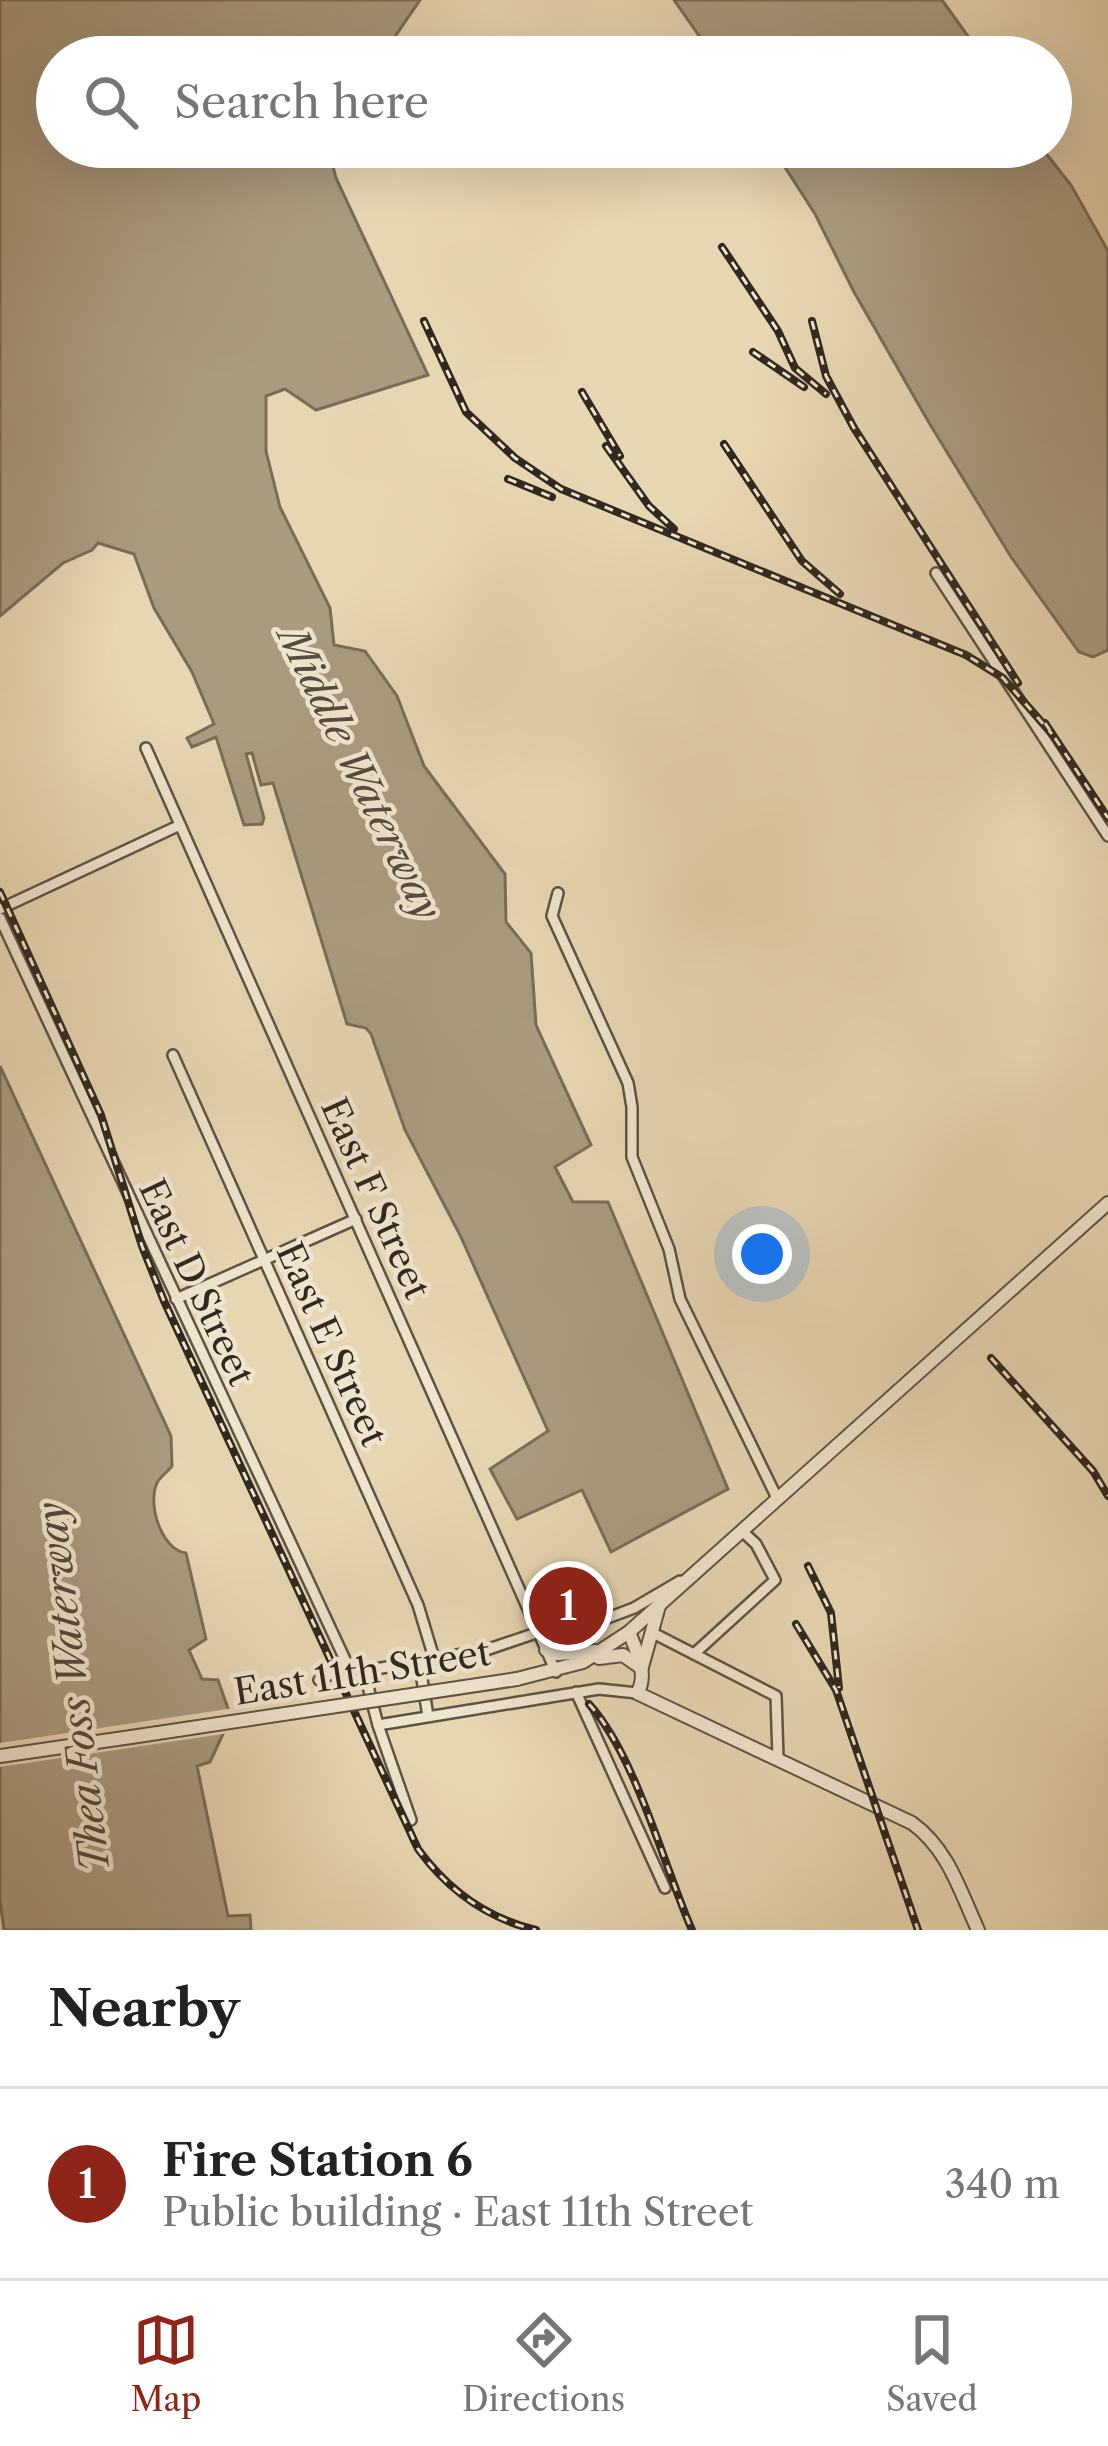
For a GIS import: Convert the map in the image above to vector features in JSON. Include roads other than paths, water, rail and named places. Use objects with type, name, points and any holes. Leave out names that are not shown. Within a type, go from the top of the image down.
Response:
[{"type":"street","points":[[936,574],[1108,836]]},
{"type":"street","name":"East F Street","points":[[146,748],[556,1672]]},
{"type":"street","points":[[0,909],[180,825]]},
{"type":"street","points":[[558,893],[552,916],[628,1083],[632,1157],[669,1249],[680,1299],[777,1498]]},
{"type":"street","name":"East D Street","points":[[0,918],[348,1666]]},
{"type":"street","name":"East E Street","points":[[173,1055],[418,1605],[434,1658]]},
{"type":"street","name":"East 11th Street","points":[[0,1756],[556,1672],[583,1662],[623,1636],[1108,1203]]},
{"type":"street","points":[[176,1300],[356,1219]]},
{"type":"street","points":[[694,1654],[775,1580],[756,1544],[742,1531]]},
{"type":"street","name":"East 11th Street","points":[[320,1680],[348,1666],[364,1671],[486,1650],[539,1632],[575,1628],[634,1608],[699,1568]]},
{"type":"street","points":[[641,1668],[659,1604]]},
{"type":"street","points":[[651,1632],[776,1696],[778,1758]]},
{"type":"street","points":[[546,1650],[581,1653],[623,1636],[641,1668],[643,1685],[637,1693],[890,1812],[930,1836],[947,1860],[979,1930]]},
{"type":"street","points":[[583,1662],[623,1655],[641,1668]]},
{"type":"street","points":[[418,1661],[428,1716]]},
{"type":"street","points":[[364,1671],[411,1820]]},
{"type":"street","name":"East 11th Street","points":[[378,1725],[577,1692],[613,1688],[637,1693]]},
{"type":"street","points":[[577,1692],[665,1888]]},
{"type":"water","name":"Middle Waterway","points":[[0,0],[420,0],[395,36],[36,36],[36,168],[333,168],[428,375],[316,410],[285,389],[266,396],[266,451],[280,507],[330,608],[334,645],[365,651],[397,696],[424,766],[505,874],[506,922],[531,953],[536,1025],[591,1145],[555,1167],[573,1202],[608,1202],[728,1489],[611,1552],[582,1490],[517,1519],[490,1469],[548,1431],[460,1235],[405,1130],[371,1034],[366,1028],[347,1024],[273,783],[261,785],[252,753],[246,754],[264,818],[262,824],[244,825],[216,737],[192,747],[187,738],[214,724],[192,672],[154,608],[134,554],[98,543],[63,563],[0,616]]},
{"type":"water","points":[[674,0],[942,0],[968,36],[699,36]]},
{"type":"water","points":[[785,168],[1058,168],[1071,185],[1108,251],[1108,650],[1093,657],[1079,652],[1011,557],[854,292]]},
{"type":"water","name":"Thea Foss Waterway","points":[[0,1066],[171,1436],[172,1466],[158,1481],[155,1512],[169,1543],[186,1553],[206,1639],[189,1650],[202,1679],[218,1680],[231,1717],[210,1762],[197,1766],[228,1916],[250,1915],[251,1930],[4,1930],[0,1901]]},
{"type":"railway","points":[[722,247],[778,331],[795,368],[826,394]]},
{"type":"railway","points":[[424,321],[466,412],[515,458],[561,489],[966,655],[1003,678],[1052,734]]},
{"type":"railway","points":[[812,321],[826,376],[854,428],[1018,683]]},
{"type":"railway","points":[[753,352],[804,387]]},
{"type":"railway","points":[[582,392],[620,456]]},
{"type":"railway","points":[[724,444],[802,561],[840,594]]},
{"type":"railway","points":[[606,446],[649,506],[674,529]]},
{"type":"railway","points":[[508,479],[552,497]]},
{"type":"railway","points":[[1045,723],[1108,818]]},
{"type":"railway","points":[[0,892],[101,1115],[164,1301],[418,1849],[470,1900],[536,1930]]},
{"type":"railway","points":[[991,1358],[1093,1471],[1108,1496]]},
{"type":"railway","points":[[808,1566],[831,1613],[839,1688]]},
{"type":"railway","points":[[796,1624],[836,1690],[918,1930]]},
{"type":"railway","points":[[589,1704],[635,1781],[692,1930]]},
{"type":"place","name":"Fire Station 6","points":[[568,1606]]}]
